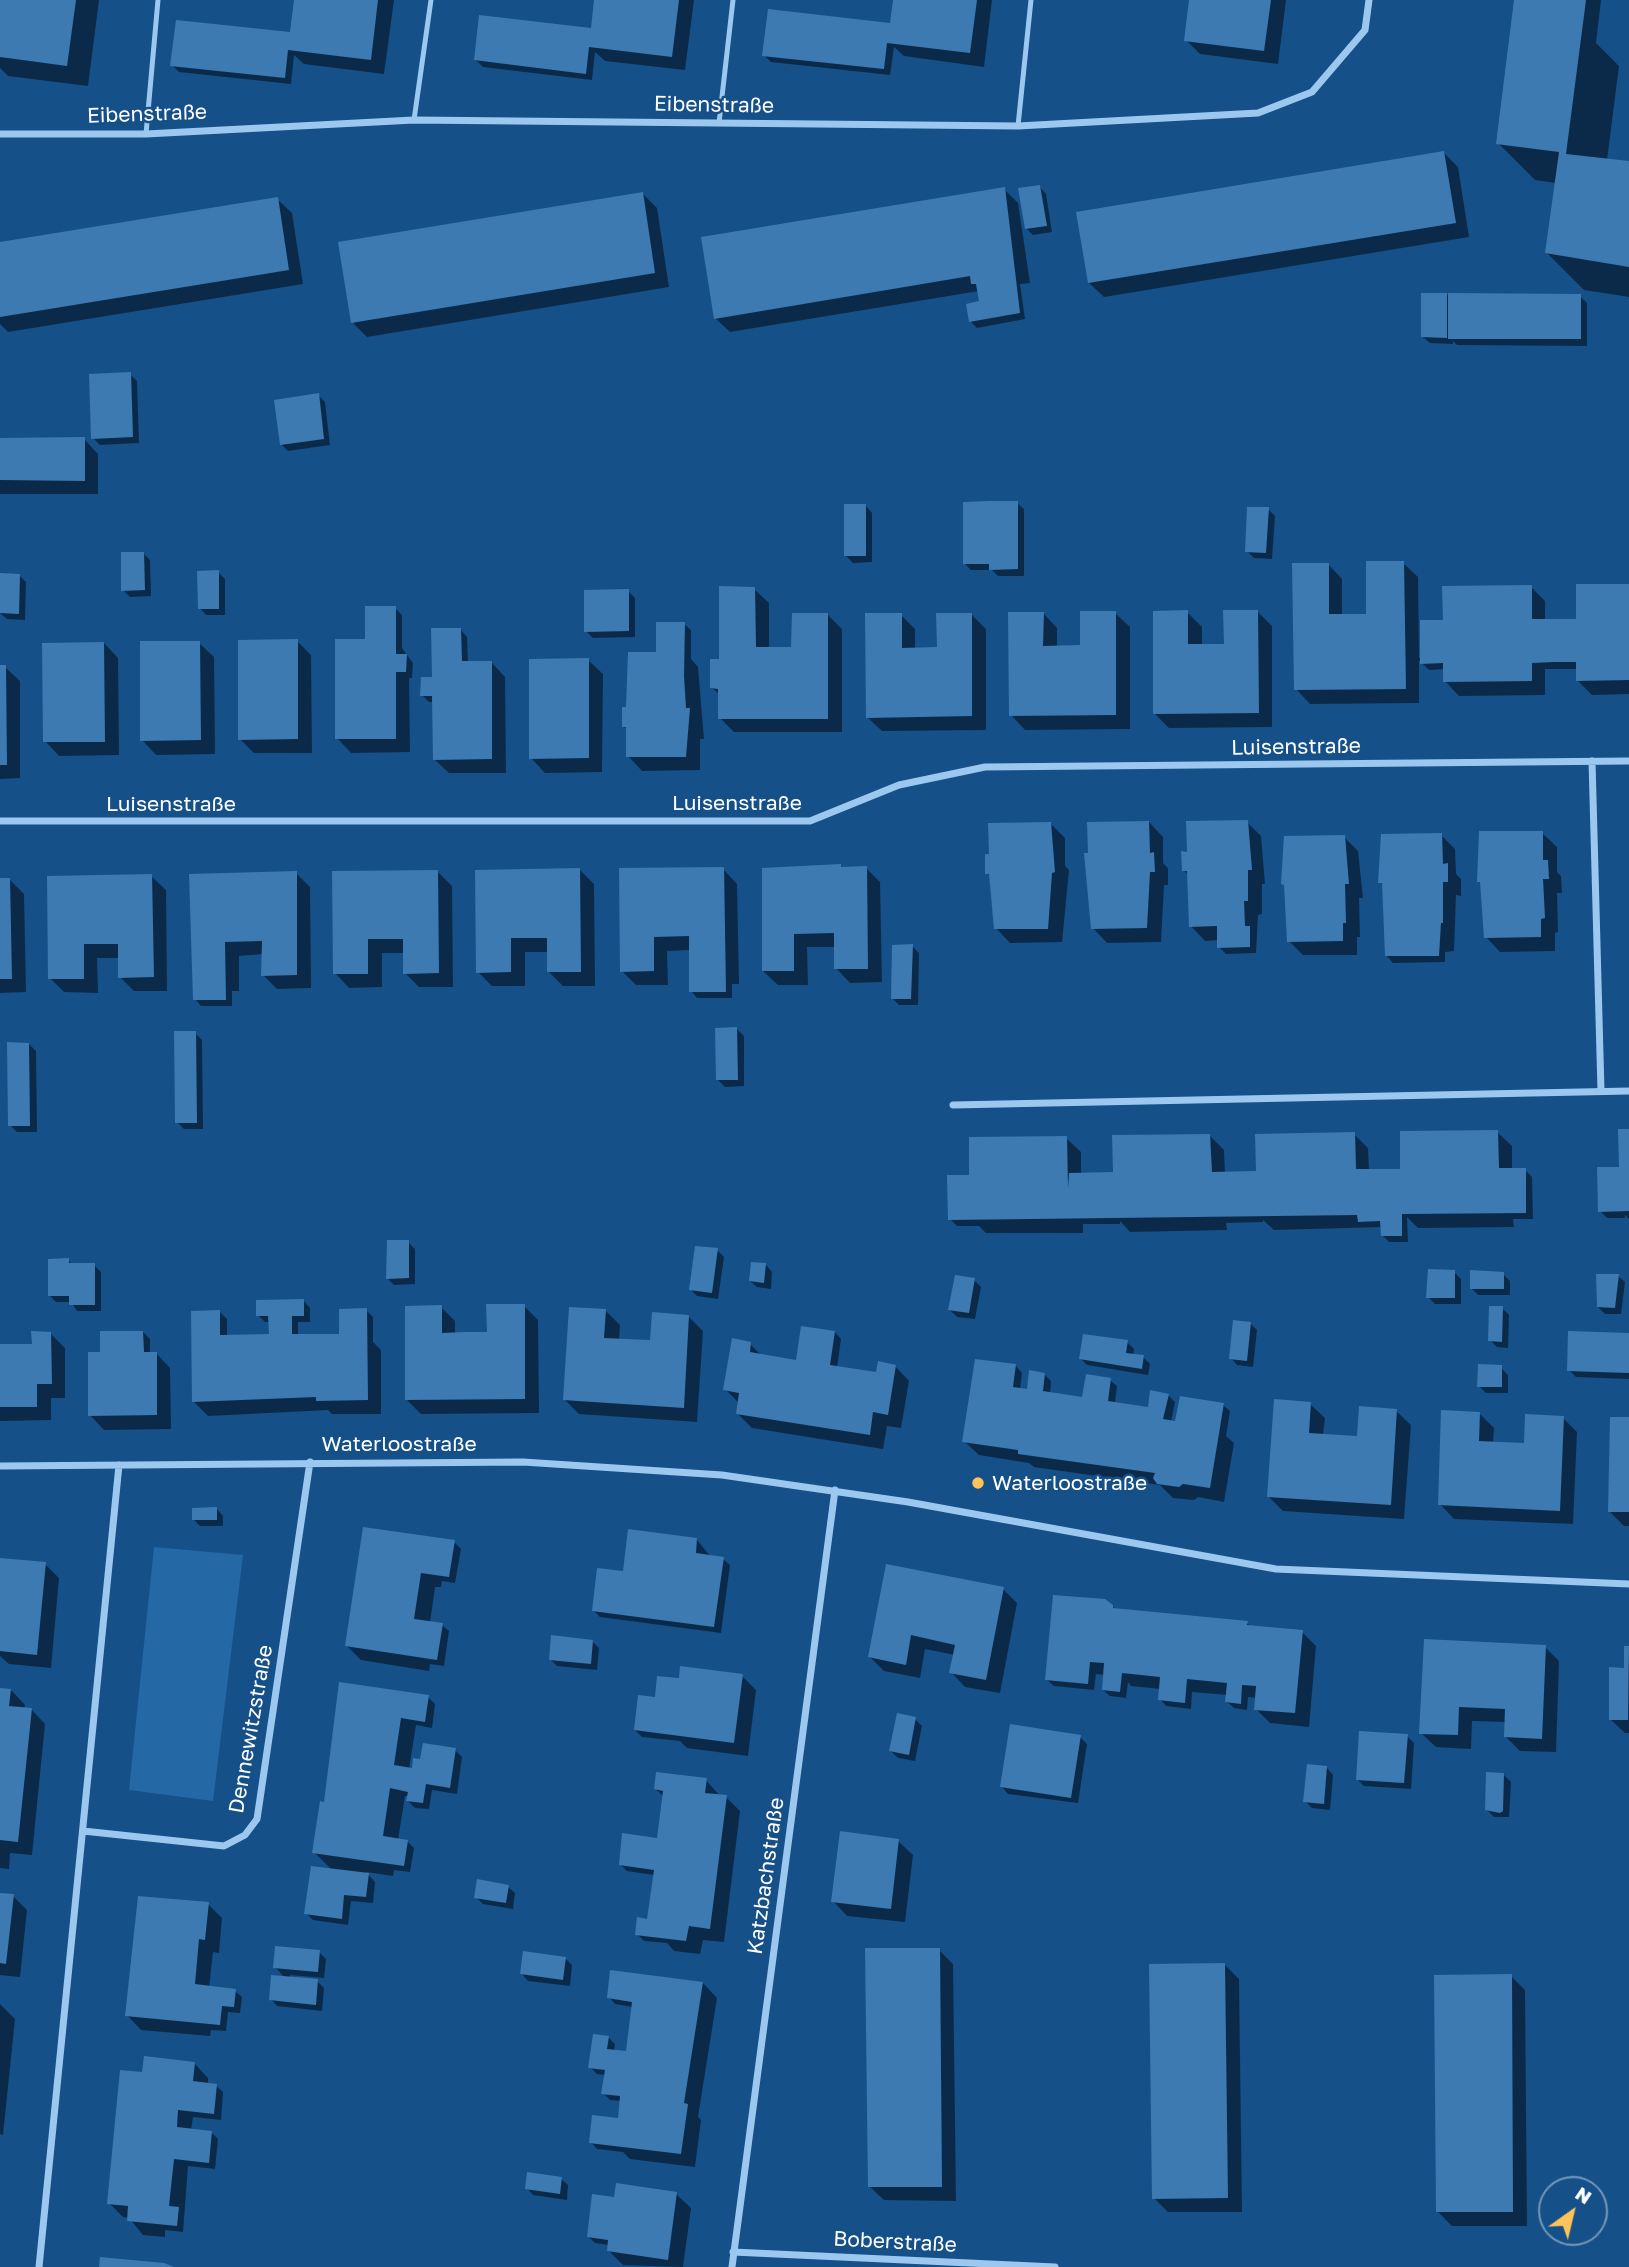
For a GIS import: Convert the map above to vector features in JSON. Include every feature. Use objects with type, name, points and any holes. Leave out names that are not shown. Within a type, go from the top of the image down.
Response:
[{"type":"street","name":"Eibenstraße","points":[[0,134],[146,134],[414,120],[1018,126],[1258,113],[1312,92],[1365,30],[1370,0]]},
{"type":"street","points":[[1592,761],[1601,1091]]},
{"type":"street","name":"Luisenstraße","points":[[0,821],[810,821],[899,785],[985,767],[1629,761]]},
{"type":"street","points":[[953,1105],[1629,1091]]},
{"type":"street","name":"Dennewitzstraße","points":[[83,1831],[225,1846],[245,1835],[257,1819],[310,1462]]},
{"type":"street","name":"Waterloostraße","points":[[0,1466],[523,1462],[722,1475],[835,1490],[1276,1569],[1629,1584]]},
{"type":"street","points":[[39,2267],[119,1465]]},
{"type":"street","name":"Katzbachstraße","points":[[732,2267],[835,1490]]},
{"type":"street","name":"Boberstraße","points":[[733,2252],[1055,2267]]},
{"type":"lane","points":[[146,134],[158,0]]},
{"type":"lane","points":[[414,120],[431,0]]},
{"type":"lane","points":[[719,123],[733,0]]},
{"type":"lane","points":[[1018,126],[1031,0]]},
{"type":"shaded area","points":[[154,1547],[243,1555],[213,1801],[129,1790]]},
{"type":"building","points":[[0,0],[76,0],[67,66],[0,57]]},
{"type":"building","points":[[294,0],[378,0],[371,60],[288,50],[285,78],[170,66],[176,20],[290,32]]},
{"type":"building","points":[[594,0],[679,0],[672,57],[589,47],[586,74],[474,60],[479,15],[591,28]]},
{"type":"building","points":[[893,0],[977,0],[970,53],[887,43],[884,69],[762,56],[768,9],[890,23]]},
{"type":"building","points":[[1189,0],[1271,0],[1264,51],[1184,41]]},
{"type":"building","points":[[1514,0],[1586,0],[1566,154],[1629,161],[1629,267],[1545,253],[1559,152],[1496,144]]},
{"type":"building","points":[[1444,151],[1456,223],[1088,283],[1076,212]]},
{"type":"building","points":[[1040,185],[1047,226],[1025,229],[1018,188]]},
{"type":"building","points":[[1005,187],[1020,313],[969,322],[966,304],[979,301],[976,284],[971,284],[970,276],[714,319],[701,237]]},
{"type":"building","points":[[643,192],[655,273],[351,323],[338,242]]},
{"type":"building","points":[[278,197],[289,270],[0,317],[0,242]]},
{"type":"building","points":[[1421,293],[1447,293],[1447,338],[1421,337]]},
{"type":"building","points":[[1448,293],[1581,294],[1581,339],[1448,339]]},
{"type":"building","points":[[131,372],[133,437],[91,439],[89,374]]},
{"type":"building","points":[[319,393],[324,439],[280,445],[274,400]]},
{"type":"building","points":[[85,437],[85,481],[0,480],[0,438]]},
{"type":"building","points":[[1018,501],[1018,569],[989,570],[989,564],[963,564],[963,502]]},
{"type":"building","points":[[844,504],[866,504],[866,556],[844,556]]},
{"type":"building","points":[[1247,507],[1269,507],[1266,553],[1245,552]]},
{"type":"building","points":[[121,552],[144,552],[145,590],[121,591]]},
{"type":"building","points":[[1366,561],[1404,561],[1406,689],[1294,690],[1292,563],[1329,563],[1329,614],[1366,614]]},
{"type":"building","points":[[219,570],[219,609],[198,609],[197,571]]},
{"type":"building","points":[[0,573],[20,574],[19,614],[0,613]]},
{"type":"building","points":[[1576,584],[1629,584],[1629,680],[1576,681],[1576,662],[1554,662],[1532,663],[1532,681],[1443,682],[1443,663],[1420,664],[1420,620],[1443,620],[1442,586],[1532,585],[1532,619],[1576,619]]},
{"type":"building","points":[[719,586],[755,587],[756,647],[791,647],[792,613],[828,613],[828,719],[718,719],[718,689],[710,688],[710,659],[719,659]]},
{"type":"building","points":[[629,589],[629,631],[584,632],[584,590]]},
{"type":"building","points":[[365,606],[396,606],[396,654],[407,654],[406,672],[396,672],[396,739],[335,739],[335,639],[365,639]]},
{"type":"building","points":[[1188,610],[1188,644],[1224,644],[1223,610],[1258,610],[1259,713],[1153,714],[1153,611]]},
{"type":"building","points":[[1080,611],[1116,611],[1116,715],[1009,716],[1008,612],[1044,612],[1043,646],[1080,645]]},
{"type":"building","points":[[865,613],[902,613],[902,648],[937,647],[936,613],[972,613],[972,716],[866,718]]},
{"type":"building","points":[[656,622],[685,622],[684,676],[686,708],[690,708],[686,757],[626,757],[626,727],[622,727],[622,707],[626,707],[628,652],[656,652]]},
{"type":"building","points":[[431,628],[461,628],[462,661],[492,661],[492,759],[433,760],[432,696],[420,696],[421,677],[432,677]]},
{"type":"building","points":[[298,639],[298,739],[238,740],[238,640]]},
{"type":"building","points":[[140,641],[200,641],[201,740],[140,741]]},
{"type":"building","points":[[104,642],[105,742],[43,742],[42,643]]},
{"type":"building","points":[[589,658],[589,758],[529,759],[529,659]]},
{"type":"building","points":[[0,665],[6,665],[7,765],[0,765]]},
{"type":"building","points":[[1248,820],[1252,870],[1248,870],[1248,901],[1244,901],[1245,926],[1250,926],[1250,947],[1217,948],[1217,926],[1189,927],[1187,871],[1182,871],[1181,851],[1187,852],[1186,821]]},
{"type":"building","points":[[1149,821],[1150,853],[1154,852],[1155,872],[1150,872],[1147,928],[1091,929],[1084,853],[1088,853],[1087,822]]},
{"type":"building","points":[[1051,822],[1055,872],[1052,873],[1048,929],[994,929],[989,874],[985,874],[985,854],[989,854],[988,823]]},
{"type":"building","points":[[1479,831],[1543,831],[1543,860],[1548,860],[1549,879],[1543,879],[1545,918],[1541,919],[1541,937],[1484,938],[1480,882],[1477,882]]},
{"type":"building","points":[[1442,833],[1443,864],[1448,863],[1448,882],[1443,882],[1443,923],[1439,956],[1385,956],[1382,883],[1378,883],[1381,834]]},
{"type":"building","points":[[1345,835],[1349,884],[1345,884],[1346,923],[1343,923],[1343,941],[1287,942],[1284,885],[1281,884],[1284,836]]},
{"type":"building","points":[[841,864],[841,867],[867,866],[868,969],[834,969],[834,933],[794,934],[794,971],[762,971],[762,868]]},
{"type":"building","points":[[724,867],[726,992],[689,992],[689,936],[654,937],[654,971],[620,972],[619,868]]},
{"type":"building","points":[[580,868],[581,972],[547,972],[547,938],[511,938],[511,972],[476,973],[475,870]]},
{"type":"building","points":[[438,870],[439,973],[403,974],[403,939],[368,939],[368,974],[333,974],[332,871]]},
{"type":"building","points":[[297,871],[297,975],[261,976],[262,941],[225,942],[226,1000],[193,1000],[189,874]]},
{"type":"building","points":[[152,874],[154,977],[118,978],[118,944],[84,944],[84,979],[48,979],[47,876]]},
{"type":"building","points":[[0,878],[10,878],[12,979],[0,979]]},
{"type":"building","points":[[913,944],[911,999],[891,999],[892,945]]},
{"type":"building","points":[[737,1027],[738,1080],[716,1080],[715,1028]]},
{"type":"building","points":[[174,1031],[196,1031],[197,1123],[175,1123]]},
{"type":"building","points":[[7,1042],[29,1043],[30,1126],[8,1126]]},
{"type":"building","points":[[1618,1129],[1629,1129],[1629,1211],[1598,1212],[1597,1167],[1619,1167]]},
{"type":"building","points":[[1498,1130],[1499,1168],[1526,1168],[1526,1213],[1402,1214],[1402,1236],[1381,1236],[1380,1221],[1358,1222],[1357,1215],[948,1220],[947,1175],[969,1175],[969,1137],[1067,1136],[1068,1189],[1069,1173],[1113,1172],[1112,1135],[1210,1134],[1212,1172],[1256,1171],[1255,1134],[1355,1132],[1356,1169],[1400,1169],[1400,1131]]},
{"type":"building","points":[[387,1240],[409,1240],[409,1278],[386,1279]]},
{"type":"building","points":[[695,1246],[718,1248],[712,1293],[689,1290]]},
{"type":"building","points":[[69,1258],[69,1263],[95,1263],[95,1305],[69,1305],[69,1296],[48,1296],[48,1259]]},
{"type":"building","points":[[751,1262],[766,1263],[764,1283],[749,1281]]},
{"type":"building","points":[[1428,1269],[1455,1270],[1455,1298],[1426,1298]]},
{"type":"building","points":[[1470,1270],[1504,1272],[1504,1289],[1470,1289]]},
{"type":"building","points":[[1596,1274],[1619,1274],[1615,1308],[1597,1307]]},
{"type":"building","points":[[955,1275],[975,1278],[969,1313],[948,1310]]},
{"type":"building","points":[[304,1299],[304,1316],[292,1316],[292,1334],[339,1334],[339,1309],[367,1308],[368,1400],[316,1401],[316,1397],[192,1402],[191,1311],[220,1310],[220,1335],[269,1334],[268,1316],[256,1316],[256,1300]]},
{"type":"building","points":[[486,1304],[525,1304],[525,1399],[405,1400],[405,1306],[442,1305],[442,1333],[487,1332]]},
{"type":"building","points":[[1489,1306],[1503,1306],[1502,1342],[1488,1341]]},
{"type":"building","points":[[569,1307],[606,1309],[604,1338],[650,1340],[652,1312],[689,1315],[684,1408],[563,1400]]},
{"type":"building","points":[[1233,1320],[1251,1322],[1247,1361],[1229,1359]]},
{"type":"building","points":[[801,1326],[835,1331],[830,1365],[876,1372],[878,1361],[896,1365],[888,1415],[873,1412],[870,1435],[736,1414],[739,1393],[723,1390],[732,1338],[751,1342],[750,1352],[796,1360]]},
{"type":"building","points":[[31,1331],[51,1332],[52,1384],[37,1384],[37,1407],[0,1407],[0,1344],[32,1344]]},
{"type":"building","points":[[100,1331],[143,1331],[144,1352],[157,1352],[157,1415],[88,1416],[88,1352],[100,1352]]},
{"type":"building","points":[[1568,1331],[1629,1333],[1629,1373],[1567,1371]]},
{"type":"building","points":[[1083,1334],[1128,1340],[1126,1353],[1144,1355],[1142,1369],[1079,1359]]},
{"type":"building","points":[[975,1359],[1016,1364],[1013,1387],[1027,1389],[1029,1370],[1045,1373],[1043,1391],[1082,1397],[1086,1374],[1111,1378],[1108,1401],[1148,1407],[1150,1390],[1169,1394],[1163,1419],[1175,1421],[1180,1396],[1224,1403],[1210,1488],[1157,1484],[1153,1478],[1155,1473],[1018,1454],[1018,1450],[962,1442]]},
{"type":"building","points":[[1478,1364],[1502,1365],[1502,1387],[1477,1387]]},
{"type":"building","points":[[1274,1399],[1311,1402],[1309,1433],[1357,1436],[1359,1406],[1397,1409],[1391,1505],[1267,1497]]},
{"type":"building","points":[[1441,1410],[1480,1412],[1479,1441],[1524,1443],[1525,1414],[1564,1416],[1560,1511],[1438,1505]]},
{"type":"building","points":[[1610,1417],[1629,1417],[1629,1512],[1608,1512]]},
{"type":"building","points":[[217,1507],[217,1520],[192,1520],[192,1508]]},
{"type":"building","points":[[363,1527],[455,1540],[449,1577],[421,1573],[414,1619],[443,1623],[437,1660],[345,1646]]},
{"type":"building","points":[[628,1529],[697,1538],[696,1553],[724,1557],[714,1627],[592,1611],[597,1568],[623,1571]]},
{"type":"building","points":[[0,1558],[46,1562],[37,1655],[0,1651]]},
{"type":"building","points":[[886,1564],[1004,1587],[986,1680],[949,1673],[955,1645],[911,1635],[906,1665],[868,1657]]},
{"type":"building","points":[[1053,1595],[1105,1599],[1113,1608],[1248,1621],[1247,1625],[1303,1630],[1295,1713],[1254,1710],[1256,1686],[1242,1685],[1241,1704],[1225,1702],[1227,1683],[1187,1679],[1185,1703],[1158,1700],[1160,1677],[1122,1673],[1120,1692],[1102,1690],[1104,1663],[1090,1662],[1088,1684],[1045,1680]]},
{"type":"building","points":[[551,1635],[593,1640],[591,1664],[549,1660]]},
{"type":"building","points":[[1424,1639],[1546,1645],[1542,1739],[1504,1737],[1505,1709],[1459,1707],[1458,1735],[1419,1734]]},
{"type":"building","points":[[1624,1646],[1629,1646],[1628,1720],[1609,1720],[1609,1667],[1624,1668]]},
{"type":"building","points":[[680,1666],[743,1674],[734,1743],[634,1730],[638,1695],[655,1697],[657,1676],[679,1678]]},
{"type":"building","points":[[339,1682],[429,1695],[425,1722],[401,1718],[394,1765],[412,1768],[413,1758],[420,1759],[423,1743],[456,1748],[450,1788],[426,1784],[423,1803],[406,1801],[408,1792],[390,1788],[383,1836],[408,1840],[404,1866],[312,1853],[320,1801],[324,1802]]},
{"type":"building","points":[[0,1688],[11,1689],[9,1706],[32,1708],[18,1842],[0,1840]]},
{"type":"building","points":[[897,1713],[916,1717],[909,1755],[889,1751]]},
{"type":"building","points":[[1010,1724],[1081,1735],[1071,1798],[1000,1787]]},
{"type":"building","points":[[1359,1731],[1408,1734],[1404,1783],[1356,1780]]},
{"type":"building","points":[[1307,1764],[1327,1766],[1324,1804],[1303,1802]]},
{"type":"building","points":[[656,1772],[707,1778],[705,1793],[727,1795],[710,1929],[689,1926],[686,1941],[635,1935],[637,1917],[647,1919],[654,1870],[619,1865],[622,1833],[657,1838],[663,1791],[654,1789]]},
{"type":"building","points":[[1486,1772],[1504,1773],[1503,1811],[1500,1813],[1485,1810]]},
{"type":"building","points":[[840,1831],[899,1839],[891,1909],[831,1902]]},
{"type":"building","points":[[311,1866],[369,1873],[366,1897],[344,1895],[342,1919],[304,1914]]},
{"type":"building","points":[[477,1879],[509,1885],[506,1903],[474,1898]]},
{"type":"building","points":[[0,1893],[14,1894],[6,1964],[0,1963]]},
{"type":"building","points":[[138,1896],[209,1902],[205,1940],[199,1939],[195,1984],[236,1989],[234,2007],[222,2006],[220,2025],[125,2016]]},
{"type":"building","points":[[275,1946],[320,1950],[318,1972],[273,1968]]},
{"type":"building","points":[[865,1948],[940,1948],[942,2187],[868,2187]]},
{"type":"building","points":[[523,1951],[566,1957],[563,1980],[520,1974]]},
{"type":"building","points":[[1225,1963],[1228,2198],[1152,2199],[1149,1964]]},
{"type":"building","points":[[610,1970],[703,1982],[684,2103],[688,2104],[681,2154],[589,2143],[592,2115],[618,2118],[620,2096],[601,2094],[605,2070],[588,2068],[593,2034],[609,2036],[607,2049],[626,2051],[632,2002],[607,1998]]},
{"type":"building","points":[[1512,1974],[1513,2212],[1436,2212],[1434,1975]]},
{"type":"building","points":[[271,1975],[318,1979],[316,2005],[269,2000]]},
{"type":"building","points":[[144,2056],[195,2062],[193,2081],[217,2084],[214,2114],[178,2110],[177,2127],[212,2131],[209,2163],[174,2159],[169,2206],[179,2207],[177,2226],[127,2221],[128,2206],[107,2204],[120,2070],[142,2072]]},
{"type":"building","points":[[527,2172],[562,2177],[560,2194],[525,2189]]},
{"type":"building","points":[[616,2183],[677,2192],[668,2260],[607,2251],[608,2240],[587,2237],[592,2194],[614,2197]]},
{"type":"building","points":[[100,2257],[164,2263],[174,2267],[99,2267]]},
{"type":"place","name":"Waterloostraße","points":[[978,1483]]}]
